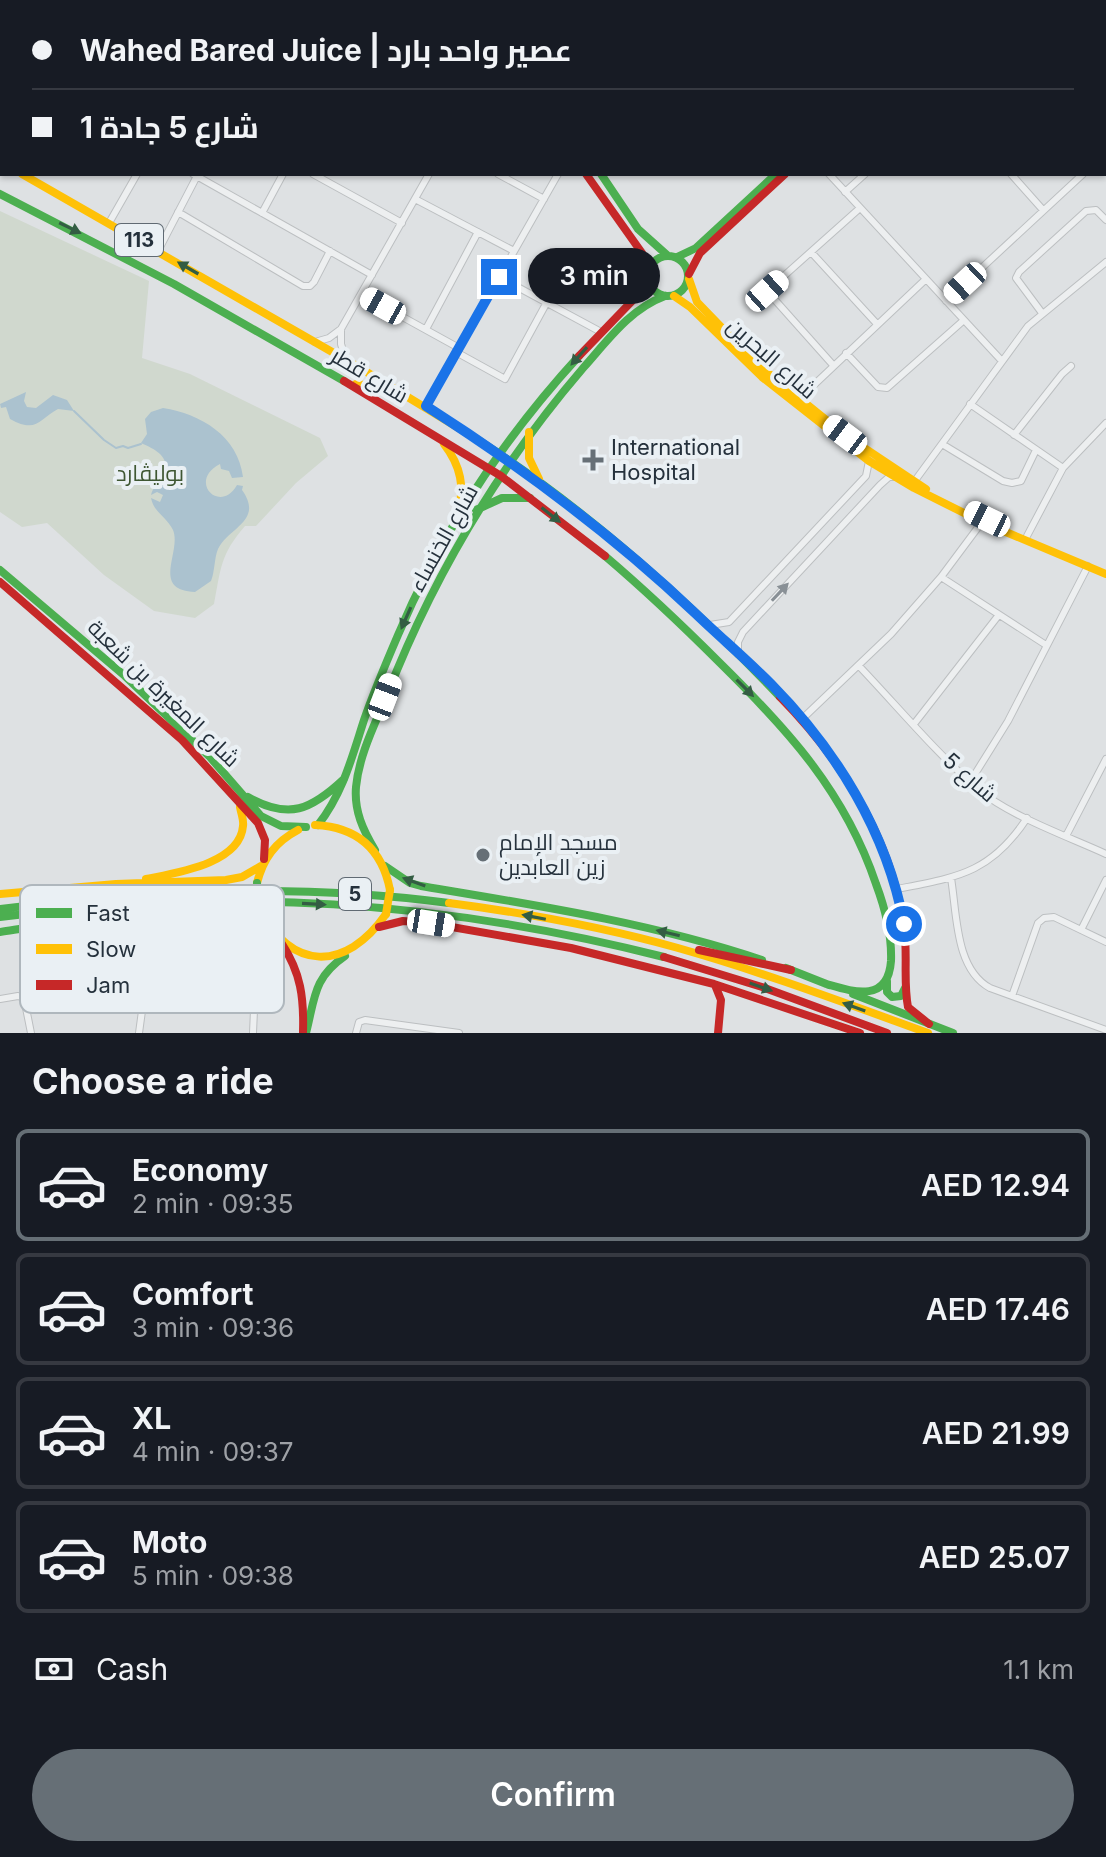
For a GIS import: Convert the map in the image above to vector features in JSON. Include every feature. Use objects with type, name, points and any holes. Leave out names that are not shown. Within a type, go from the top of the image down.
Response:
[{"type":"main road","name":"شارع قطر","points":[[26,176],[426,406],[540,481],[667,585],[771,684],[802,719],[832,757],[865,809],[897,889],[906,945],[908,1007],[928,1028]]},
{"type":"main road","points":[[587,176],[642,253],[651,287],[670,296],[684,289],[700,253],[783,176]]},
{"type":"main road","points":[[602,176],[653,246],[685,264],[689,276]]},
{"type":"main road","points":[[648,272],[657,259],[696,248],[774,176]]},
{"type":"main road","name":"شارع قطر","points":[[0,194],[110,247],[210,302],[433,433],[499,475],[623,573],[681,624],[806,751],[840,800],[872,868],[884,909],[890,947],[888,977]]},
{"type":"main road","points":[[601,199],[609,202],[615,195]]},
{"type":"main road","name":"شارع الخنساء","points":[[318,825],[339,798],[369,707],[397,638],[458,514],[488,468],[537,405],[638,295],[648,272]]},
{"type":"main road","name":"شارع البحرين","points":[[689,276],[697,302],[758,365],[799,399],[914,482],[1106,571]]},
{"type":"main road","points":[[210,302],[232,308],[237,302],[233,294]]},
{"type":"main road","name":"شارع البحرين","points":[[670,296],[690,307],[762,377],[869,461],[982,522],[1106,571]]},
{"type":"main road","name":"شارع الخنساء","points":[[375,850],[357,813],[355,801],[360,768],[400,657],[444,569],[476,510],[509,460],[572,380],[631,317],[653,299],[670,296]]},
{"type":"main road","points":[[248,324],[245,318],[249,309],[275,319]]},
{"type":"main road","points":[[345,381],[369,387],[376,384],[376,377]]},
{"type":"main road","points":[[383,402],[382,395],[386,389],[404,393]]},
{"type":"main road","points":[[529,432],[529,458],[540,481]]},
{"type":"main road","points":[[433,433],[454,456],[461,470],[463,500],[458,514]]},
{"type":"main road","points":[[476,510],[502,498],[530,499]]},
{"type":"main road","points":[[623,573],[630,565],[638,566],[658,584],[667,585]]},
{"type":"main road","name":"شارع المغيرة بن شعبة","points":[[0,570],[125,676],[209,756],[263,832],[263,863]]},
{"type":"main road","name":"شارع المغيرة بن شعبة","points":[[0,582],[182,740],[269,822],[293,828],[306,827]]},
{"type":"main road","points":[[237,795],[272,809],[305,809],[324,799],[345,778]]},
{"type":"main road","points":[[116,884],[206,863],[236,847],[244,827],[237,795]]},
{"type":"main road","points":[[257,885],[263,863],[275,845],[289,834],[318,825],[350,830],[364,838],[385,866],[390,890],[386,914],[379,927],[360,946],[323,971],[305,1033]]},
{"type":"main road","points":[[104,885],[226,880],[242,877],[263,863]]},
{"type":"main road","points":[[385,866],[410,883],[421,886],[511,899],[718,945],[791,970],[928,1028],[953,1033]]},
{"type":"main road","name":"5","points":[[284,891],[407,896],[495,909],[675,947],[928,1028]]},
{"type":"main road","points":[[0,894],[20,892]]},
{"type":"main road","name":"5","points":[[284,903],[462,916],[636,949],[716,971],[887,1033]]},
{"type":"main road","name":"5","points":[[0,908],[20,906]]},
{"type":"main road","name":"5","points":[[0,918],[20,914]]},
{"type":"main road","points":[[379,927],[414,922],[489,932],[645,965],[714,984],[860,1033]]},
{"type":"main road","points":[[0,932],[20,929]]},
{"type":"main road","points":[[284,943],[297,952],[318,957],[340,955],[360,946]]},
{"type":"main road","points":[[284,947],[295,962],[304,984],[305,1033]]},
{"type":"main road","points":[[675,947],[720,953],[791,970]]},
{"type":"main road","points":[[826,984],[866,993],[877,989],[888,977]]},
{"type":"main road","points":[[888,977],[887,992],[892,997],[901,996],[906,985]]},
{"type":"main road","points":[[714,984],[720,996],[718,1033]]},
{"type":"main road","points":[[721,1011],[730,998],[744,995]]},
{"type":"street","points":[[109,223],[136,176]]},
{"type":"street","points":[[158,251],[195,176]]},
{"type":"street","points":[[197,176],[372,275]]},
{"type":"street","points":[[262,213],[282,176]]},
{"type":"street","points":[[324,176],[402,223]]},
{"type":"street","points":[[315,342],[329,338],[341,329],[428,176]]},
{"type":"street","points":[[502,176],[544,199]]},
{"type":"street","points":[[426,406],[557,176]]},
{"type":"street","points":[[831,176],[1001,360]]},
{"type":"street","points":[[845,192],[863,176]]},
{"type":"street","points":[[1013,176],[1043,210]]},
{"type":"street","points":[[946,301],[1081,176]]},
{"type":"street","points":[[415,199],[514,251]]},
{"type":"street","points":[[833,365],[767,291],[860,208]]},
{"type":"street","points":[[1042,313],[1016,278],[1017,275],[1086,211],[1096,210],[1106,220]]},
{"type":"street","points":[[178,212],[303,286],[314,282],[330,251]]},
{"type":"street","points":[[426,329],[478,232]]},
{"type":"street","points":[[811,252],[877,324]]},
{"type":"street","points":[[914,482],[1028,326],[1105,264]]},
{"type":"street","points":[[499,277],[601,332]]},
{"type":"street","points":[[799,399],[926,279]]},
{"type":"street","points":[[361,294],[426,329],[505,379],[547,302]]},
{"type":"street","points":[[846,353],[876,385],[887,388],[964,320]]},
{"type":"street","points":[[341,329],[345,358]]},
{"type":"street","points":[[1014,435],[1071,366]]},
{"type":"street","points":[[970,404],[1063,468]]},
{"type":"street","points":[[1027,536],[1063,468],[1106,423]]},
{"type":"street","points":[[942,444],[1003,481],[1012,483],[1021,481],[1036,450]]},
{"type":"street","points":[[707,624],[716,626],[729,622],[866,476],[869,461]]},
{"type":"street","points":[[866,476],[875,477],[877,488]]},
{"type":"street","points":[[738,654],[738,642],[743,632],[877,488],[889,477],[895,477]]},
{"type":"street","points":[[802,719],[891,634],[941,577],[982,522]]},
{"type":"street","points":[[970,782],[1008,721],[1088,566]]},
{"type":"street","points":[[941,577],[1046,645]]},
{"type":"street","points":[[914,724],[998,616]]},
{"type":"street","points":[[729,622],[736,631],[743,632]]},
{"type":"street","name":"شارع 5","points":[[859,666],[981,792],[1027,818],[1106,854]]},
{"type":"street","points":[[1066,836],[1106,759]]},
{"type":"street","points":[[897,889],[972,872],[999,853],[1015,837],[1027,818]]},
{"type":"street","points":[[951,878],[968,968],[983,984],[1106,1030]]},
{"type":"street","points":[[1081,930],[1106,880]]},
{"type":"street","points":[[1012,996],[1042,919],[1054,917],[1106,942]]},
{"type":"street","points":[[0,999],[20,997]]},
{"type":"street","points":[[27,1013],[31,1033]]},
{"type":"street","points":[[139,1033],[141,1013]]},
{"type":"street","points":[[253,1033],[254,1013]]},
{"type":"street","points":[[356,1033],[359,1022],[365,1020],[459,1033]]},
{"type":"green space","name":"بوليڤارد","points":[[0,211],[149,281],[142,358],[190,374],[320,438],[328,456],[296,483],[256,526],[245,526],[226,554],[214,604],[195,618],[154,611],[104,575],[47,523],[22,527],[0,512]]},
{"type":"water","points":[[26,392],[24,401],[27,407],[36,408],[53,395],[67,400],[74,411],[58,409],[32,425],[19,423],[10,419],[6,407],[1,408],[0,404]]},
{"type":"water","points":[[163,408],[204,422],[226,439],[240,463],[243,477],[232,478],[229,471],[221,469],[220,464],[211,471],[206,486],[215,496],[223,497],[237,485],[243,486],[248,501],[247,516],[218,549],[211,581],[195,592],[174,585],[171,577],[173,530],[151,498],[160,502],[163,495],[157,492],[151,495],[166,465],[161,455],[141,443],[147,434],[145,419],[151,412]]},
{"type":"waterway","points":[[74,411],[116,448],[141,444]]},
{"type":"traffic: fast","points":[[602,176],[638,229],[667,255]]},
{"type":"traffic: fast","points":[[677,257],[696,248],[774,176]]},
{"type":"traffic: fast","points":[[0,194],[174,284],[344,381]]},
{"type":"traffic: fast","points":[[668,256],[682,262],[688,276],[682,290],[668,296],[654,290],[648,276],[654,262],[668,256]]},
{"type":"traffic: fast","points":[[375,850],[363,828],[356,804],[360,763],[405,650],[448,564],[497,482],[553,405],[620,326],[641,309],[665,296]]},
{"type":"traffic: fast","points":[[318,825],[340,787],[380,677],[434,559],[500,453],[579,356]]},
{"type":"traffic: fast","points":[[480,441],[561,498],[638,560],[780,697]]},
{"type":"traffic: fast","points":[[476,510],[502,498],[530,498]]},
{"type":"traffic: fast","points":[[605,556],[678,622],[769,713],[812,764],[848,820],[882,902],[891,961],[884,983],[876,989],[858,991],[826,984]]},
{"type":"traffic: fast","points":[[0,570],[125,676],[209,756],[261,816],[281,826],[306,827]]},
{"type":"traffic: fast","points":[[248,797],[276,808],[299,808],[321,798],[344,779]]},
{"type":"traffic: fast","points":[[385,866],[410,883],[421,886],[636,925],[762,960]]},
{"type":"traffic: fast","points":[[284,891],[449,903]]},
{"type":"traffic: fast","points":[[284,902],[416,911],[498,922],[664,957]]},
{"type":"traffic: fast","points":[[0,909],[20,906]]},
{"type":"traffic: fast","points":[[0,917],[20,915]]},
{"type":"traffic: fast","points":[[0,932],[20,929]]},
{"type":"traffic: fast","points":[[306,1033],[321,981],[345,956]]},
{"type":"traffic: fast","points":[[786,968],[829,985]]},
{"type":"traffic: fast","points":[[887,981],[887,992],[892,997],[901,996],[905,988]]},
{"type":"traffic: fast","points":[[853,994],[953,1033]]},
{"type":"traffic: slow","points":[[25,176],[360,368],[480,441]]},
{"type":"traffic: slow","points":[[689,279],[697,302],[758,365],[845,435],[926,489]]},
{"type":"traffic: slow","points":[[674,296],[690,307],[762,377],[869,461],[982,522],[1106,574]]},
{"type":"traffic: slow","points":[[356,384],[374,386],[376,377]]},
{"type":"traffic: slow","points":[[529,432],[529,458],[539,479]]},
{"type":"traffic: slow","points":[[444,444],[460,477],[458,514]]},
{"type":"traffic: slow","points":[[146,879],[204,864],[231,849],[239,839],[243,826],[240,807]]},
{"type":"traffic: slow","points":[[315,825],[343,830],[365,843],[381,863],[390,890]]},
{"type":"traffic: slow","points":[[257,883],[271,852],[298,830]]},
{"type":"traffic: slow","points":[[104,885],[226,880],[242,877],[261,866]]},
{"type":"traffic: slow","points":[[386,914],[390,890]]},
{"type":"traffic: slow","points":[[0,894],[20,892]]},
{"type":"traffic: slow","points":[[449,903],[564,921],[678,948],[928,1033]]},
{"type":"traffic: slow","points":[[284,942],[302,953],[319,957],[336,954],[354,947],[386,914]]},
{"type":"traffic: jam","points":[[587,176],[642,253],[649,268]]},
{"type":"traffic: jam","points":[[689,274],[700,253],[783,176]]},
{"type":"traffic: jam","points":[[579,356],[634,299],[648,276]]},
{"type":"traffic: jam","points":[[344,381],[501,476],[605,556]]},
{"type":"traffic: jam","points":[[0,582],[182,740],[258,823],[265,840],[264,859]]},
{"type":"traffic: jam","points":[[780,697],[824,747],[860,802],[875,832],[888,862],[904,927],[908,1007],[929,1024]]},
{"type":"traffic: jam","points":[[379,927],[403,921],[429,923],[571,948],[714,984],[860,1033]]},
{"type":"traffic: jam","points":[[284,948],[300,986],[303,1032]]},
{"type":"traffic: jam","points":[[699,950],[791,970]]},
{"type":"traffic: jam","points":[[664,957],[762,987],[887,1033]]},
{"type":"traffic: jam","points":[[715,985],[721,1000],[718,1033]]},
{"type":"place","name":"International Hospital","points":[[593,460]]},
{"type":"place","name":"مسجد الإمام زين العابدين","points":[[483,855]]},
{"type":"route","points":[[499,277],[426,406],[569,503],[667,585],[771,684],[832,757],[865,809],[897,889],[904,924]]}]
